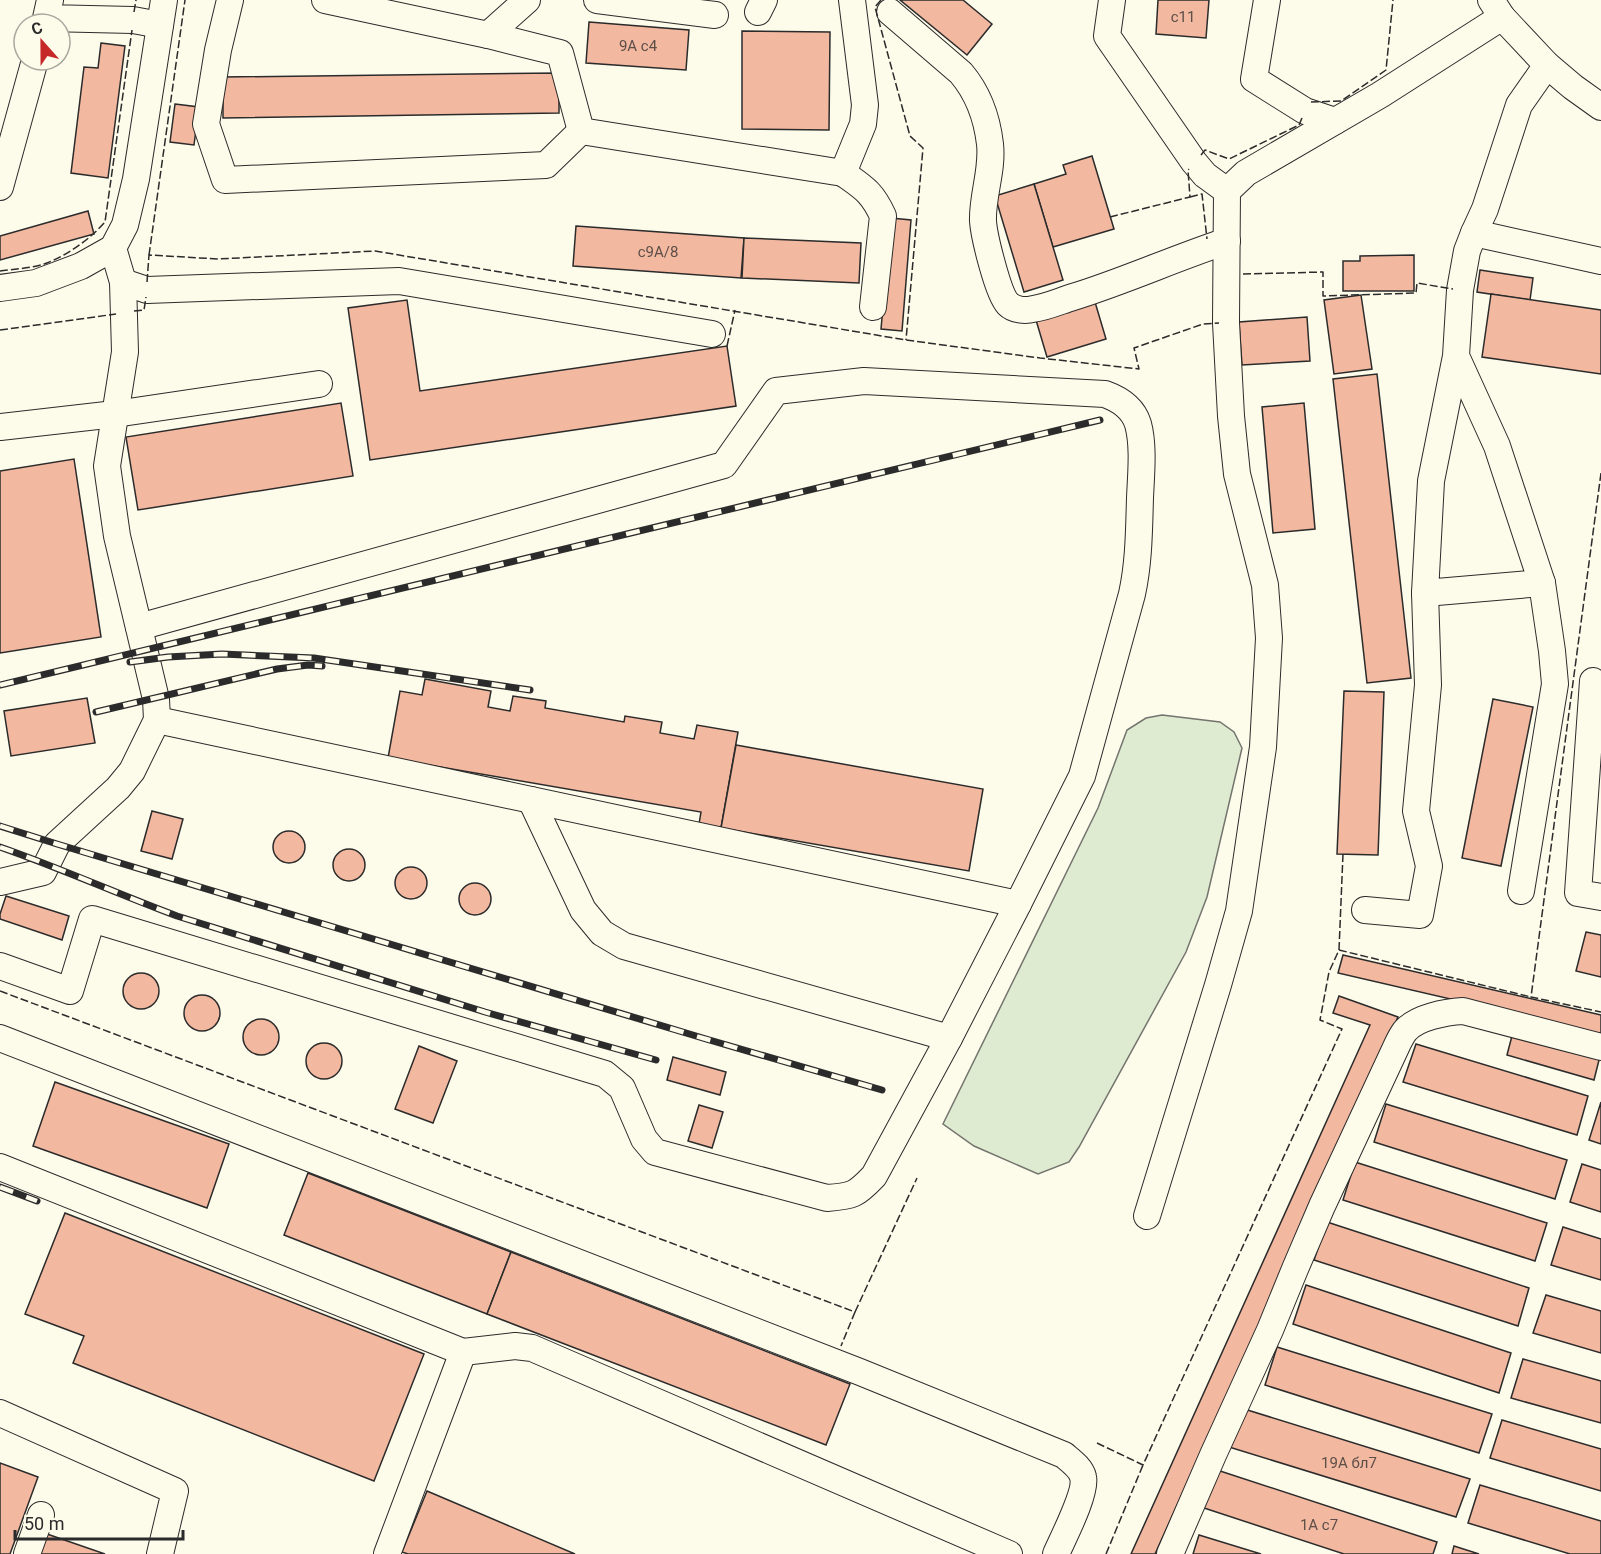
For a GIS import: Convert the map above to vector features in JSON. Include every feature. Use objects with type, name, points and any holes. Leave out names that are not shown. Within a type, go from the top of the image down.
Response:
[{"type":"street","points":[[230,0],[218,50],[206,124],[225,180],[546,165],[581,131]]},
{"type":"street","points":[[325,0],[560,53],[581,131]]},
{"type":"street","points":[[488,35],[527,0]]},
{"type":"street","points":[[597,0],[715,15]]},
{"type":"street","points":[[843,173],[863,124],[866,105],[852,0]]},
{"type":"street","points":[[1112,0],[1107,36],[1194,162],[1205,175],[1227,191]]},
{"type":"street","points":[[1267,0],[1254,79],[1305,111],[1335,121]]},
{"type":"street","points":[[1147,1216],[1239,911],[1263,747],[1269,638],[1265,585],[1237,474],[1231,416],[1226,323],[1227,191],[1246,173],[1380,95],[1496,8],[1547,65],[1572,87],[1601,107]]},
{"type":"street","points":[[0,288],[36,283],[81,267],[113,248],[125,225],[136,179],[162,12],[133,20],[72,16]]},
{"type":"street","points":[[890,12],[961,73],[980,104],[990,146],[990,167],[983,219],[985,237],[1002,297],[1009,305],[1018,310],[1033,310],[1104,288],[1227,241]]},
{"type":"street","points":[[1365,910],[1420,915],[1429,866],[1416,812],[1428,686],[1425,593],[1431,481],[1456,356],[1460,290],[1467,251],[1485,209],[1519,105],[1547,65]]},
{"type":"street","points":[[0,188],[32,72]]},
{"type":"street","points":[[581,131],[843,173],[870,193],[883,216],[873,307]]},
{"type":"street","points":[[1474,233],[1601,261]]},
{"type":"street","points":[[0,882],[43,872],[57,844],[118,788],[132,771],[157,720],[156,699],[117,536],[107,466],[125,352],[123,282],[113,248]]},
{"type":"street","points":[[123,282],[147,290],[399,281],[712,334]]},
{"type":"street","points":[[1456,356],[1497,446],[1542,583],[1552,651],[1555,684],[1521,891]]},
{"type":"street","points":[[0,966],[70,991],[92,919],[606,1074],[622,1088],[644,1139],[654,1152],[827,1198],[848,1197],[861,1189],[874,1176],[949,1038],[1082,776],[1138,570],[1142,461],[1138,423],[1125,404],[1105,394],[864,381],[776,391],[724,465],[139,627]]},
{"type":"street","points":[[0,427],[115,414],[319,384]]},
{"type":"street","points":[[1425,593],[1542,583]]},
{"type":"street","points":[[1593,681],[1578,892],[1601,897]]},
{"type":"street","points":[[157,720],[1018,904]]},
{"type":"street","points":[[531,800],[583,910],[602,933],[624,946],[949,1038]]},
{"type":"street","points":[[1170,1554],[1270,1330],[1322,1206],[1406,1030],[1416,1023],[1446,1012],[1463,1011],[1601,1047]]},
{"type":"street","points":[[0,1038],[860,1372],[1064,1455],[1075,1464],[1083,1477],[1082,1492],[1056,1554]]},
{"type":"street","points":[[0,1167],[463,1352],[515,1346],[532,1348],[1009,1554]]},
{"type":"street","points":[[387,1554],[463,1352]]},
{"type":"street","points":[[0,1413],[175,1491],[160,1554]]},
{"type":"street","points":[[27,1554],[41,1515]]},
{"type":"green space","points":[[1162,715],[1220,722],[1234,732],[1242,748],[1207,897],[1186,952],[1079,1147],[1069,1162],[1038,1174],[974,1146],[943,1124],[1098,808],[1127,730],[1146,718]]},
{"type":"building","points":[[900,0],[963,0],[992,24],[967,55]]},
{"type":"building","points":[[1158,0],[1209,0],[1206,38],[1156,34]]},
{"type":"building","points":[[589,22],[689,30],[686,70],[586,63]]},
{"type":"building","points":[[742,31],[830,32],[829,130],[742,129]]},
{"type":"building","points":[[101,43],[125,46],[108,178],[71,173],[84,67],[98,68]]},
{"type":"building","points":[[559,73],[559,113],[223,118],[223,77]]},
{"type":"building","points":[[175,104],[199,107],[194,145],[170,142]]},
{"type":"building","points":[[1092,156],[1114,229],[1053,247],[1034,184],[1066,174],[1063,165]]},
{"type":"building","points":[[1034,184],[1063,280],[1024,292],[995,196]]},
{"type":"building","points":[[88,211],[94,234],[0,260],[0,236]]},
{"type":"building","points":[[891,218],[911,220],[902,331],[881,329]]},
{"type":"building","points":[[576,226],[744,238],[741,278],[573,266]]},
{"type":"building","points":[[744,238],[861,243],[859,283],[742,278]]},
{"type":"building","points":[[1414,255],[1414,291],[1343,291],[1343,261],[1360,261],[1360,256]]},
{"type":"building","points":[[1480,270],[1533,278],[1530,300],[1477,292]]},
{"type":"building","points":[[1491,294],[1601,310],[1601,374],[1482,357]]},
{"type":"building","points":[[1361,295],[1372,369],[1334,374],[1324,300]]},
{"type":"building","points":[[407,300],[420,391],[727,346],[736,406],[370,460],[348,308]]},
{"type":"building","points":[[1095,302],[1106,339],[1047,357],[1036,320]]},
{"type":"building","points":[[1307,317],[1310,361],[1242,365],[1239,322]]},
{"type":"building","points":[[1377,374],[1411,678],[1367,683],[1333,379]]},
{"type":"building","points":[[341,403],[353,476],[138,510],[126,437]]},
{"type":"building","points":[[1304,403],[1315,529],[1273,533],[1262,407]]},
{"type":"building","points":[[74,459],[101,637],[0,653],[0,471]]},
{"type":"building","points":[[425,679],[491,691],[488,707],[510,711],[513,696],[546,701],[545,708],[624,722],[625,716],[662,722],[660,733],[694,739],[697,725],[738,732],[721,828],[699,824],[701,812],[388,758],[400,691],[422,695]]},
{"type":"building","points":[[1344,691],[1384,692],[1378,855],[1337,854]]},
{"type":"building","points":[[87,698],[95,743],[11,756],[4,711]]},
{"type":"building","points":[[1493,699],[1533,707],[1501,866],[1462,858]]},
{"type":"building","points":[[736,745],[983,789],[969,871],[721,828]]},
{"type":"building","points":[[152,811],[183,819],[172,859],[141,851]]},
{"type":"building","points":[[289,831],[300,836],[305,847],[300,858],[289,863],[278,858],[273,847],[278,836]]},
{"type":"building","points":[[349,849],[360,854],[365,865],[360,876],[349,881],[338,876],[333,865],[338,854]]},
{"type":"building","points":[[411,867],[422,872],[427,883],[422,894],[411,899],[400,894],[395,883],[400,872]]},
{"type":"building","points":[[475,883],[486,888],[491,899],[486,910],[475,915],[464,910],[459,899],[464,888]]},
{"type":"building","points":[[6,896],[69,916],[62,940],[0,919]]},
{"type":"building","points":[[1586,932],[1601,935],[1601,977],[1576,971]]},
{"type":"building","points":[[1343,955],[1601,1015],[1601,1034],[1338,973]]},
{"type":"building","points":[[141,973],[153,979],[159,991],[153,1003],[141,1009],[129,1003],[123,991],[129,979]]},
{"type":"building","points":[[202,995],[214,1001],[220,1013],[214,1025],[202,1031],[190,1025],[184,1013],[190,1001]]},
{"type":"building","points":[[1339,996],[1398,1017],[1155,1554],[1131,1554],[1370,1025],[1333,1013]]},
{"type":"building","points":[[261,1019],[273,1025],[279,1037],[273,1049],[261,1055],[249,1049],[243,1037],[249,1025]]},
{"type":"building","points":[[1513,1032],[1600,1056],[1594,1080],[1507,1055]]},
{"type":"building","points":[[324,1043],[337,1048],[342,1061],[337,1074],[324,1079],[311,1074],[306,1061],[311,1048]]},
{"type":"building","points":[[1416,1044],[1588,1096],[1577,1135],[1403,1082]]},
{"type":"building","points":[[419,1046],[457,1061],[433,1123],[395,1109]]},
{"type":"building","points":[[673,1057],[726,1072],[720,1095],[667,1080]]},
{"type":"building","points":[[55,1082],[229,1144],[207,1208],[33,1146]]},
{"type":"building","points":[[1601,1102],[1601,1144],[1589,1140]]},
{"type":"building","points":[[1386,1104],[1567,1160],[1555,1199],[1374,1142]]},
{"type":"building","points":[[699,1105],[723,1112],[712,1148],[688,1141]]},
{"type":"building","points":[[1355,1162],[1547,1223],[1535,1261],[1343,1200]]},
{"type":"building","points":[[1582,1164],[1601,1170],[1601,1212],[1570,1202]]},
{"type":"building","points":[[308,1173],[511,1252],[487,1314],[284,1235]]},
{"type":"building","points":[[65,1213],[424,1354],[374,1481],[73,1363],[84,1336],[25,1314]]},
{"type":"building","points":[[1327,1222],[1529,1288],[1518,1326],[1314,1260]]},
{"type":"building","points":[[1563,1227],[1601,1239],[1601,1280],[1551,1265]]},
{"type":"building","points":[[511,1252],[850,1384],[826,1445],[487,1314]]},
{"type":"building","points":[[1306,1285],[1511,1353],[1499,1393],[1293,1324]]},
{"type":"building","points":[[1546,1295],[1601,1311],[1601,1353],[1533,1333]]},
{"type":"building","points":[[1277,1347],[1492,1414],[1479,1453],[1265,1385]]},
{"type":"building","points":[[1523,1359],[1601,1381],[1601,1423],[1511,1398]]},
{"type":"building","points":[[1241,1408],[1470,1479],[1456,1517],[1229,1447]]},
{"type":"building","points":[[1502,1420],[1601,1449],[1601,1491],[1490,1458]]},
{"type":"building","points":[[0,1463],[38,1477],[10,1554],[0,1554]]},
{"type":"building","points":[[1214,1469],[1437,1542],[1433,1554],[1344,1554],[1201,1507]]},
{"type":"building","points":[[1480,1485],[1601,1521],[1601,1554],[1570,1554],[1468,1523]]},
{"type":"building","points":[[427,1491],[575,1554],[408,1554],[402,1552]]},
{"type":"building","points":[[47,1534],[105,1554],[40,1554]]},
{"type":"building","points":[[1199,1535],[1261,1554],[1193,1554]]},
{"type":"building","points":[[1454,1546],[1479,1554],[1452,1554]]},
{"type":"railway","points":[[0,685],[1100,420]]},
{"type":"railway","points":[[130,662],[222,654],[314,658],[530,690]]},
{"type":"railway","points":[[96,712],[277,669],[308,665],[322,666]]},
{"type":"railway","points":[[0,826],[882,1090]]},
{"type":"railway","points":[[0,847],[177,916],[485,1012],[656,1060]]},
{"type":"railway","points":[[0,1187],[37,1201]]},
{"type":"fence","points":[[134,12],[136,0]]},
{"type":"fence","points":[[149,255],[185,0]]},
{"type":"fence","points":[[881,0],[875,7],[910,136],[923,148],[906,340]]},
{"type":"fence","points":[[1311,102],[1341,101],[1386,70],[1393,0]]},
{"type":"fence","points":[[0,271],[47,263],[71,251],[105,222],[132,30]]},
{"type":"fence","points":[[1201,155],[1205,150],[1229,159],[1299,125],[1302,118]]},
{"type":"fence","points":[[1110,217],[1190,197],[1189,169]]},
{"type":"fence","points":[[1190,197],[1202,194],[1207,239]]},
{"type":"fence","points":[[147,282],[149,255],[218,259],[375,251],[906,340],[1139,369],[1134,348],[1203,324],[1219,323]]},
{"type":"fence","points":[[1243,274],[1323,272],[1323,296],[1416,293],[1417,283],[1453,289]]},
{"type":"fence","points":[[134,311],[144,310],[146,297]]},
{"type":"fence","points":[[727,346],[735,310]]},
{"type":"fence","points":[[0,330],[116,314]]},
{"type":"fence","points":[[1601,473],[1531,997],[1601,1012]]},
{"type":"fence","points":[[1339,950],[1343,854]]},
{"type":"fence","points":[[1097,1443],[1143,1465],[1342,1029],[1320,1020],[1329,972],[1339,950],[1531,997]]},
{"type":"fence","points":[[0,991],[855,1312],[841,1346]]},
{"type":"fence","points":[[855,1312],[917,1178]]},
{"type":"fence","points":[[1106,1554],[1143,1465]]}]
